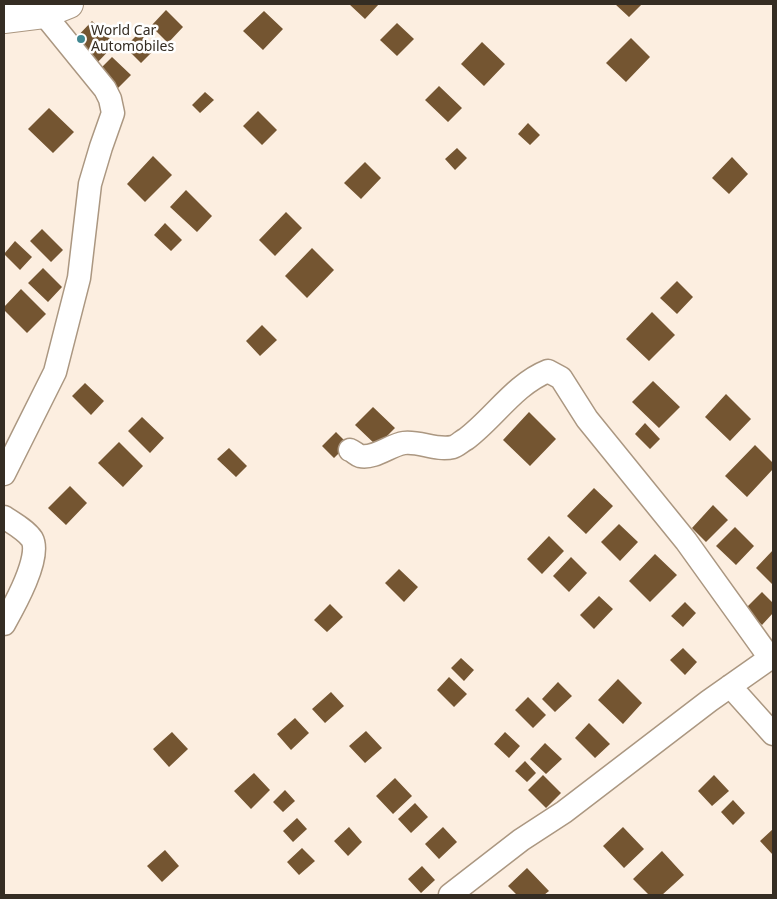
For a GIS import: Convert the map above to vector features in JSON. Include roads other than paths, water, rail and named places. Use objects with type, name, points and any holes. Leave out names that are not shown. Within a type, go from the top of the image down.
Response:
[{"type":"highway","points":[[4,19],[44,14],[69,4]]},
{"type":"street","points":[[4,474],[56,372],[79,278],[90,184],[113,114],[110,99],[105,89],[44,14]]},
{"type":"street","points":[[350,450],[360,456],[375,454],[402,443],[413,443],[436,448],[454,447],[475,432],[515,393],[536,376],[548,371],[561,378],[587,419],[686,541],[772,657],[730,686],[564,812],[521,840],[450,895]]},
{"type":"street","points":[[4,517],[22,529],[32,539],[34,549],[29,571],[4,624]]},
{"type":"street","points":[[730,686],[773,734]]},
{"type":"place","name":"World Car Automobiles","points":[[81,39]]}]
